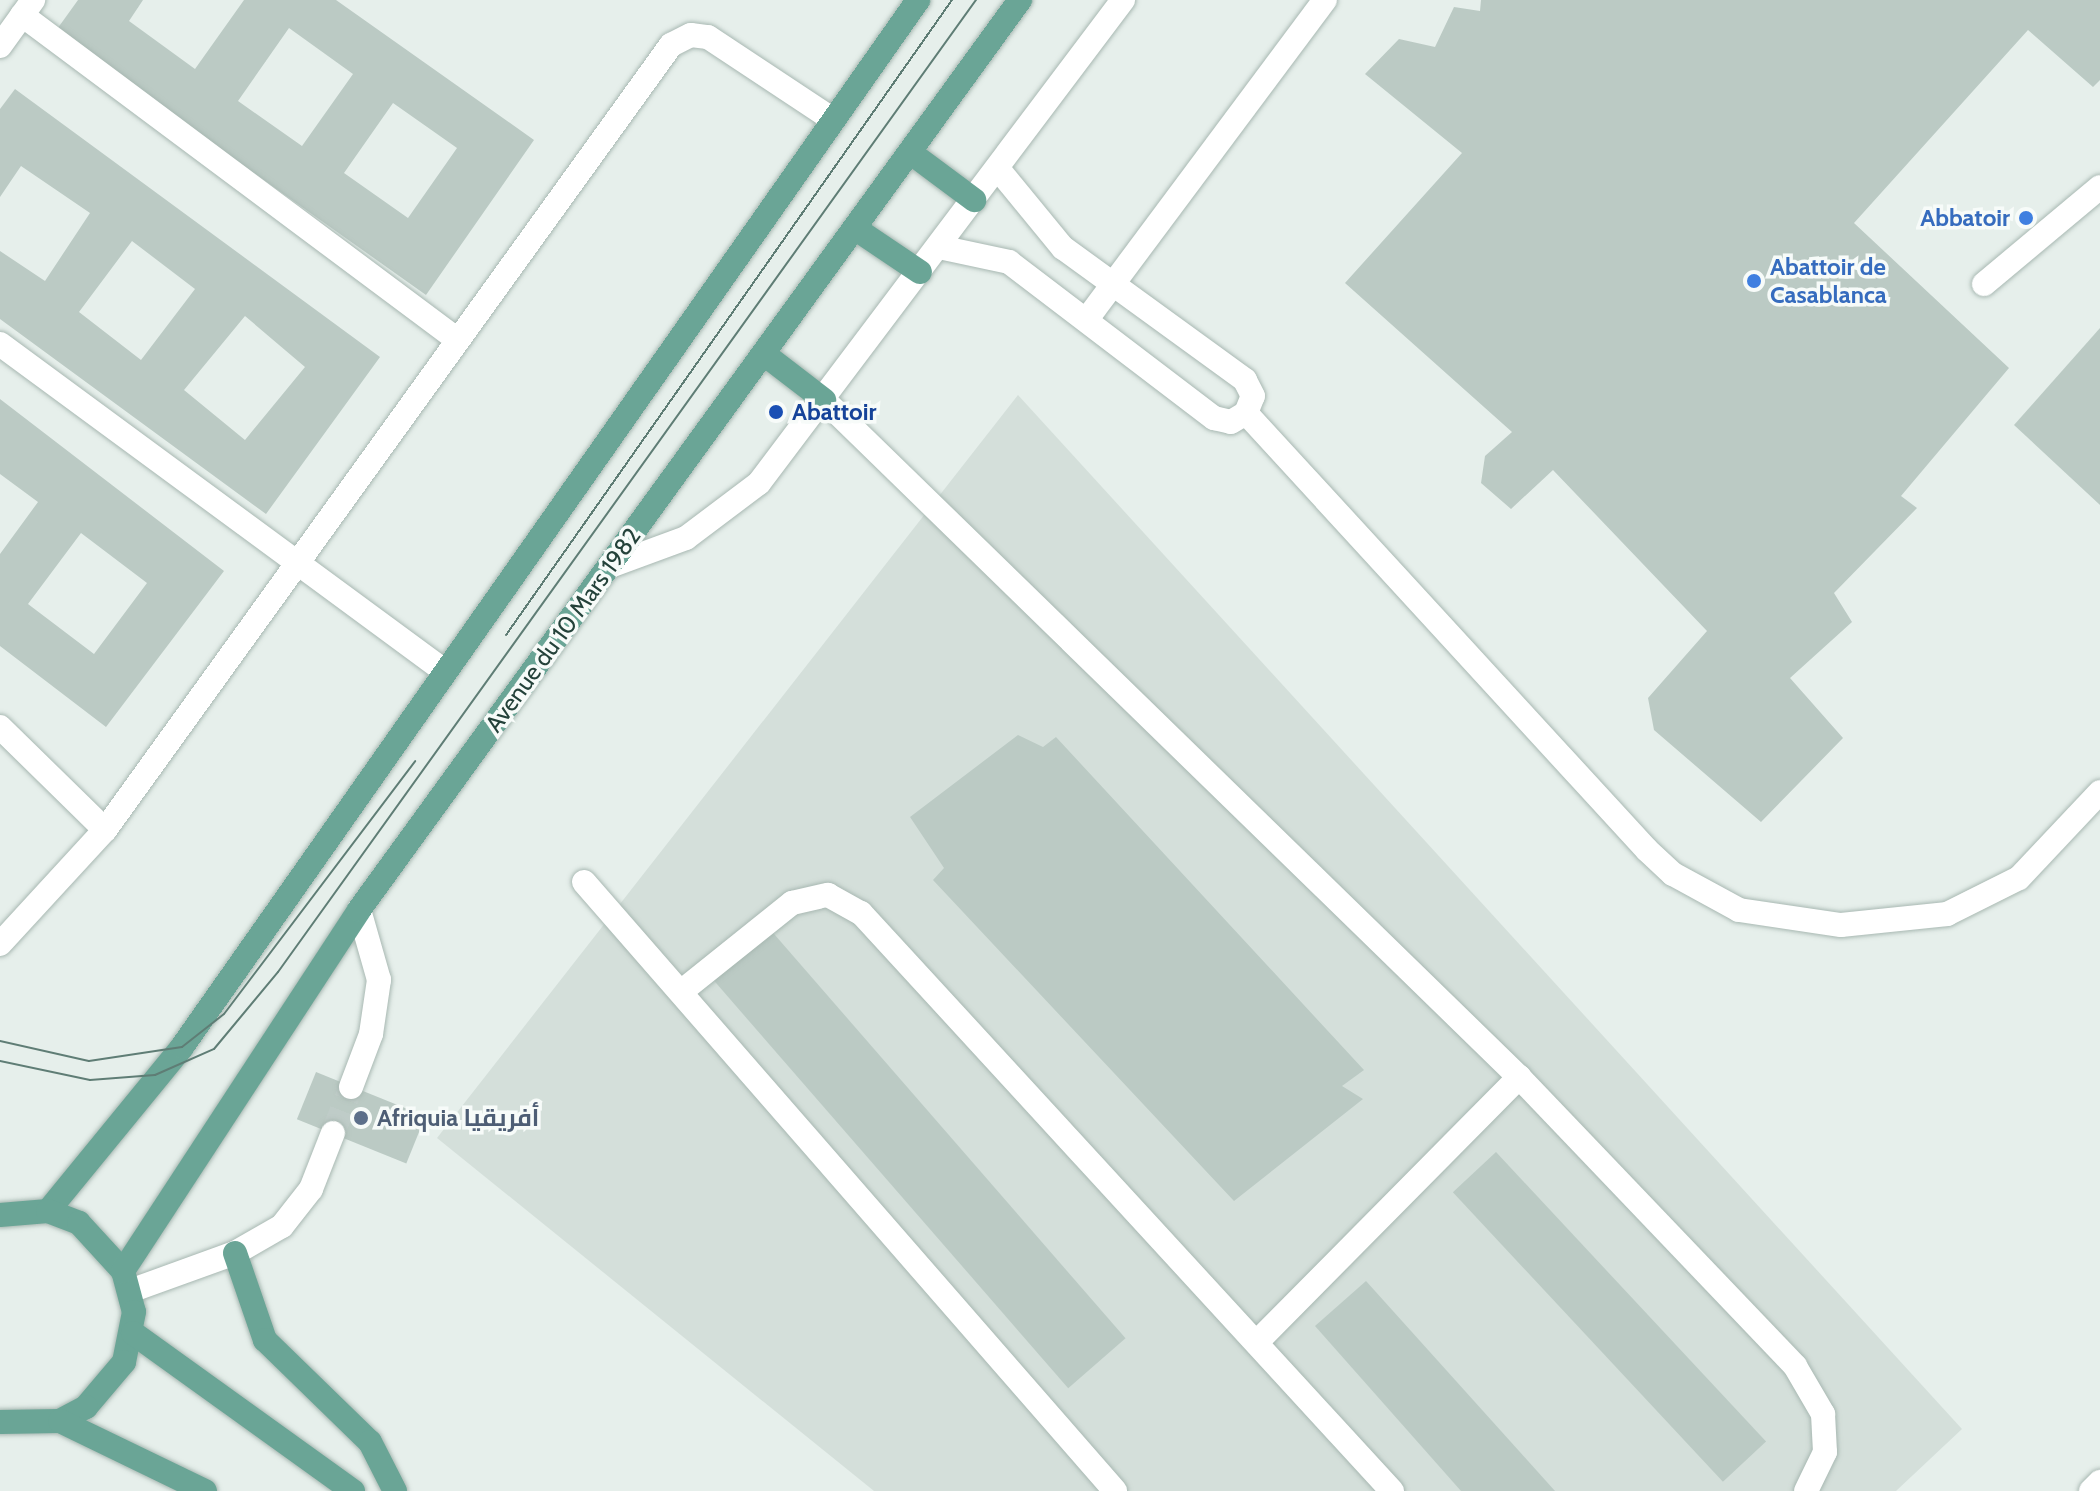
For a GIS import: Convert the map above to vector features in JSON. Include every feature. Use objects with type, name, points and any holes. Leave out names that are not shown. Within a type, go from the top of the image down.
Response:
[{"type":"main road","points":[[48,1211],[182,1047],[443,670],[918,0]]},
{"type":"main road","name":"Avenue du 10 Mars 1982","points":[[127,1281],[359,910],[1020,0]]},
{"type":"main road","points":[[911,153],[974,200]]},
{"type":"main road","points":[[856,229],[920,272]]},
{"type":"main road","points":[[764,354],[824,400]]},
{"type":"main road","points":[[5,1210],[48,1211],[105,1244],[127,1281],[133,1333],[108,1387],[60,1421]]},
{"type":"main road","points":[[235,1253],[265,1340],[370,1442],[395,1491]]},
{"type":"main road","points":[[133,1333],[353,1491]]},
{"type":"main road","points":[[0,1442],[11,1424],[60,1421],[205,1491]]},
{"type":"street","points":[[610,566],[686,538],[737,504],[824,400],[1123,0]]},
{"type":"street","points":[[1087,319],[1325,0]]},
{"type":"street","points":[[0,46],[28,8],[455,338]]},
{"type":"street","points":[[0,944],[12,939],[105,830],[299,563],[455,338],[671,45],[691,35],[708,37],[832,119]]},
{"type":"street","points":[[939,247],[1009,262],[1214,418],[1231,422],[1246,413],[1253,396],[1245,380],[1047,234],[998,169]]},
{"type":"street","points":[[1984,284],[2100,187]]},
{"type":"street","points":[[0,344],[443,670]]},
{"type":"street","points":[[824,400],[1519,1077],[1795,1366],[1823,1414],[1825,1452],[1806,1491]]},
{"type":"street","points":[[1246,413],[1647,850],[1673,874],[1739,910],[1807,925],[1947,914],[2019,878],[2100,792]]},
{"type":"street","points":[[0,727],[105,830]]},
{"type":"street","points":[[584,882],[1115,1491]]},
{"type":"street","points":[[682,991],[792,903],[828,895],[861,913],[1392,1491]]},
{"type":"street","points":[[351,1087],[378,994],[375,953],[359,910]]},
{"type":"street","points":[[1257,1342],[1519,1077]]},
{"type":"street","points":[[127,1281],[235,1253],[263,1241],[298,1209],[333,1133]]},
{"type":"street","points":[[2091,1491],[2100,1482]]},
{"type":"shaded area","points":[[1018,395],[1962,1429],[1896,1491],[874,1491],[437,1138]]},
{"type":"building","points":[[78,0],[143,0],[129,21],[195,69],[244,0],[336,0],[534,140],[426,295],[55,32]],"holes":[[[289,28],[353,74],[302,146],[238,101]],[[393,103],[457,148],[408,218],[344,173]]]},
{"type":"building","points":[[1481,0],[2100,0],[2100,80],[2093,87],[2028,30],[1854,223],[2009,368],[1901,496],[1917,508],[1834,593],[1852,622],[1790,678],[1843,738],[1761,822],[1654,730],[1648,698],[1707,631],[1553,470],[1511,509],[1481,483],[1485,456],[1512,432],[1345,283],[1462,153],[1365,74],[1399,39],[1435,47],[1454,7],[1480,11]]},
{"type":"building","points":[[15,89],[380,357],[266,514],[0,319],[0,251],[45,281],[90,213],[21,166],[0,197],[0,109]],"holes":[[[132,241],[195,289],[141,360],[79,312]],[[245,316],[305,367],[245,440],[184,390]]]},
{"type":"building","points":[[2100,328],[2100,505],[2014,425]]},
{"type":"building","points":[[0,399],[224,571],[106,727],[0,646],[0,554],[38,502],[0,474]],"holes":[[[81,533],[147,583],[94,654],[28,604]]]},
{"type":"building","points":[[1018,735],[1043,747],[1056,737],[1364,1070],[1342,1086],[1363,1099],[1234,1201],[933,880],[944,868],[910,817]]},
{"type":"building","points":[[768,927],[1126,1338],[1068,1388],[711,977]]},
{"type":"building","name":"Afriquia أفريقيا","points":[[316,1072],[425,1116],[406,1163],[297,1119]]},
{"type":"building","points":[[1496,1152],[1766,1442],[1723,1482],[1453,1192]]},
{"type":"building","points":[[1366,1281],[1555,1491],[1461,1491],[1315,1326]]},
{"type":"tunnel","points":[[333,1133],[351,1087]]},
{"type":"tram line","points":[[506,635],[952,0]]},
{"type":"tram line","points":[[0,1061],[90,1080],[155,1075],[214,1049],[278,972],[976,0]]},
{"type":"tram line","points":[[0,1041],[89,1061],[182,1047],[224,1014],[415,761]]},
{"type":"place","name":"Abbatoir","points":[[2026,218]]},
{"type":"place","name":"Abattoir de Casablanca","points":[[1754,281]]},
{"type":"place","name":"Abattoir","points":[[776,412]]},
{"type":"place","name":"Afriquia أفريقيا","points":[[361,1118]]}]
